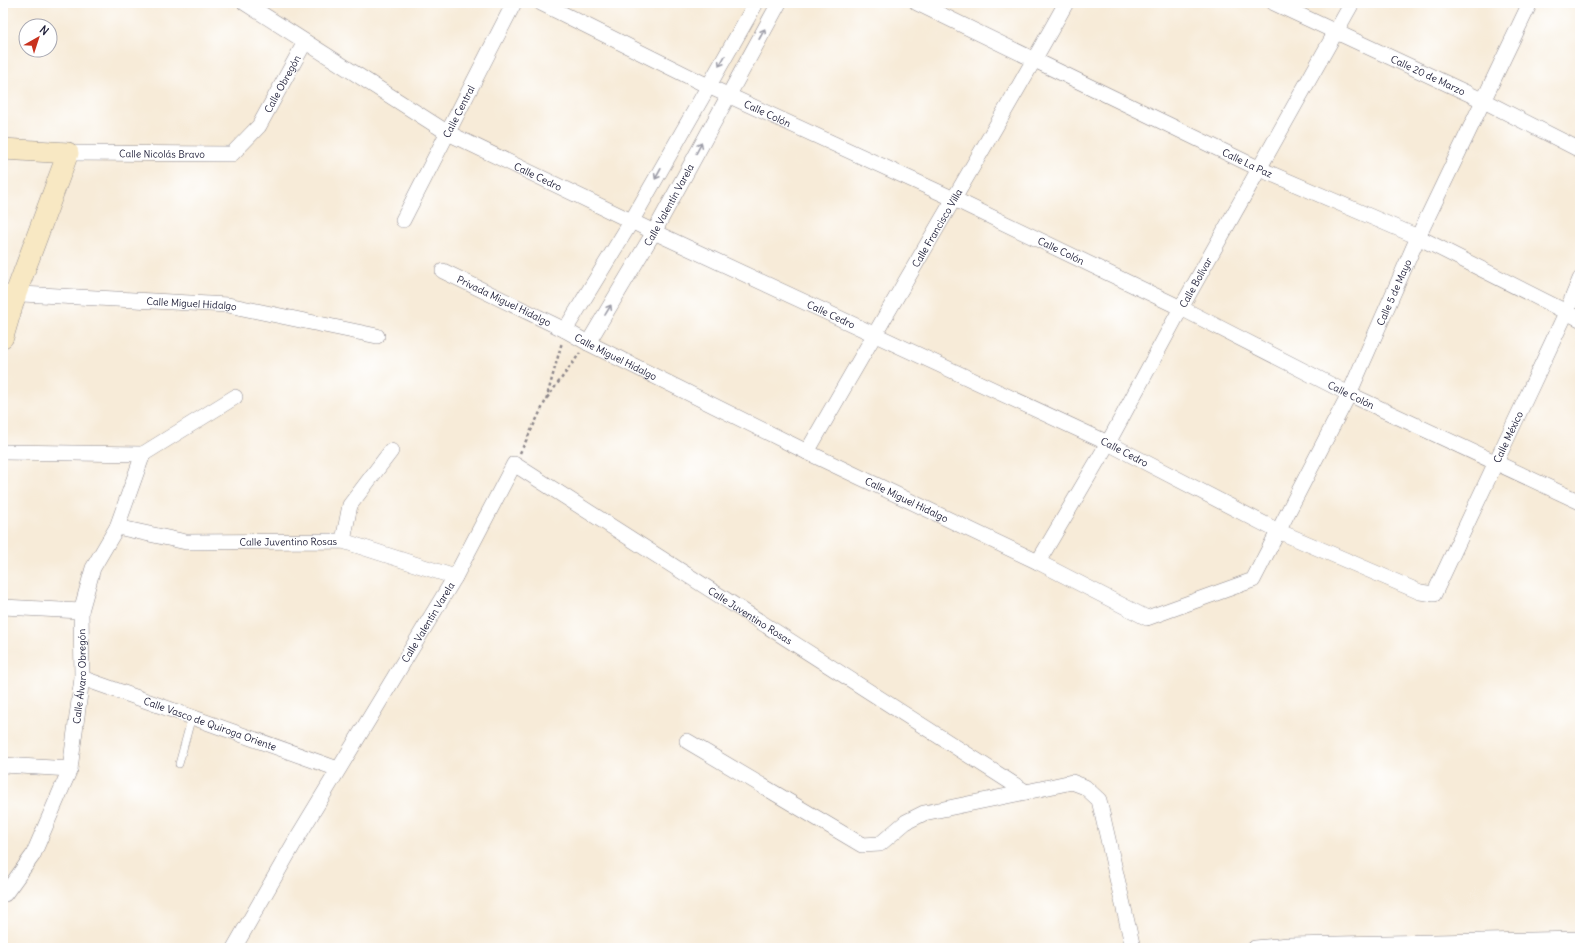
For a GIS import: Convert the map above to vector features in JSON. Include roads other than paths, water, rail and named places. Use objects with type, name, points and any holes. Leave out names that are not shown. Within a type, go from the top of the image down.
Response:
[{"type":"street","name":"Calle Cedro","points":[[245,3],[448,133],[631,222],[1108,443],[1278,530],[1420,592],[1434,594]]},
{"type":"street","name":"Calle Central","points":[[403,220],[514,3]]},
{"type":"street","name":"Calle Colón","points":[[541,3],[708,86],[954,199],[1182,308],[1349,394],[1580,502]]},
{"type":"street","points":[[565,330],[631,222],[756,3]]},
{"type":"street","name":"Calle Valentín Varela","points":[[588,343],[654,232],[779,3]]},
{"type":"street","name":"Calle La Paz","points":[[917,3],[1260,169],[1418,237],[1580,319]]},
{"type":"street","name":"Calle Francisco Villa","points":[[807,452],[1066,3]]},
{"type":"street","name":"Calle 20 de Marzo","points":[[1274,3],[1482,100],[1580,150]]},
{"type":"street","name":"Calle Bolívar","points":[[1038,562],[1108,443],[1352,3]]},
{"type":"street","name":"Calle 5 de Mayo","points":[[1252,580],[1349,394],[1418,237],[1482,100],[1530,3]]},
{"type":"street","name":"Calle Obregón","points":[[249,137],[259,126],[305,42]]},
{"type":"street","name":"Calle Nicolás Bravo","points":[[68,153],[232,154],[249,137]]},
{"type":"street","points":[[3,149],[68,153],[10,293],[3,337]]},
{"type":"street","name":"Privada Miguel Hidalgo","points":[[443,271],[565,330]]},
{"type":"street","name":"Calle México","points":[[1434,594],[1566,313],[1580,279]]},
{"type":"street","name":"Calle Miguel Hidalgo","points":[[10,293],[228,305],[377,336]]},
{"type":"street","name":"Calle Miguel Hidalgo","points":[[565,330],[588,343],[807,452],[1038,562],[1147,618],[1252,580]]},
{"type":"street","points":[[3,452],[143,454],[236,397]]},
{"type":"street","points":[[343,541],[350,505],[391,451]]},
{"type":"street","name":"Calle Álvaro Obregón","points":[[5,894],[33,855],[70,769],[82,678],[81,610],[93,568],[117,526],[143,454]]},
{"type":"street","name":"Calle Valentín Varela","points":[[234,948],[338,769],[456,577],[514,464]]},
{"type":"street","name":"Calle Juventino Rosas","points":[[514,464],[1026,792]]},
{"type":"street","name":"Calle Juventino Rosas","points":[[117,526],[186,542],[343,541],[456,577]]},
{"type":"street","points":[[3,607],[81,610]]},
{"type":"street","name":"Calle Vasco de Quiroga Oriente","points":[[82,678],[338,769]]},
{"type":"street","points":[[687,741],[862,845],[880,844],[906,822],[924,813],[1072,782],[1085,787],[1099,800],[1133,948]]},
{"type":"street","points":[[3,765],[70,769]]},
{"type":"street","points":[[1255,948],[1289,945],[1580,939]]},
{"type":"lane","points":[[179,764],[192,716]]}]
